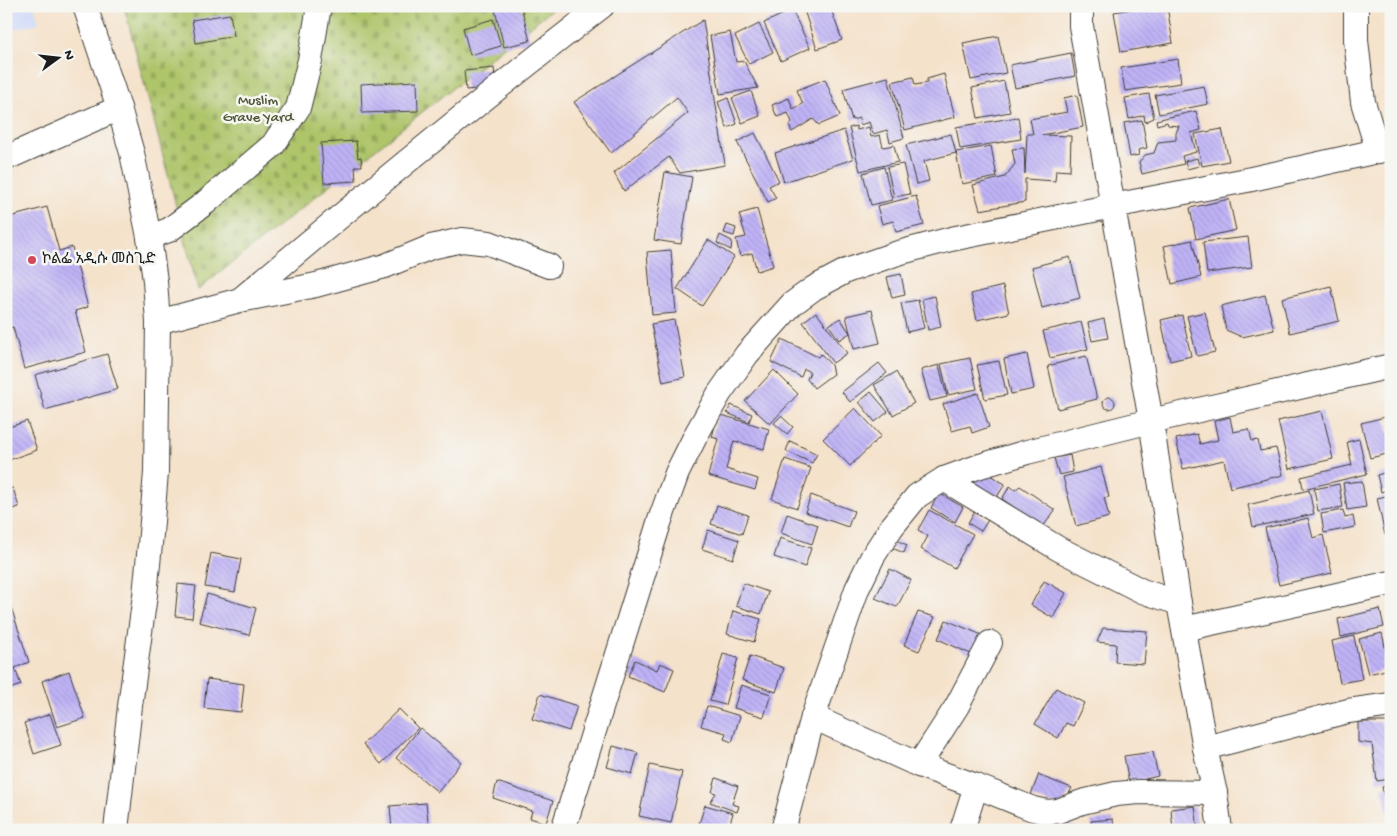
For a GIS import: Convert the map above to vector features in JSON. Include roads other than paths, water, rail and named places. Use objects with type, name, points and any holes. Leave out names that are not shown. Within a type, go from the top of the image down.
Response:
[{"type":"street","points":[[85,6],[132,153],[149,237],[158,322],[156,472],[152,526],[116,830]]},
{"type":"street","points":[[149,237],[168,230],[205,202],[273,145],[298,108],[310,60],[319,6]]},
{"type":"street","points":[[240,300],[494,90],[602,6]]},
{"type":"street","points":[[1081,6],[1081,26],[1151,421],[1179,603],[1215,793],[1220,830]]},
{"type":"street","points":[[562,830],[659,523],[677,473],[719,394],[747,354],[792,304],[814,288],[846,271],[898,253],[950,239],[1248,180],[1384,150],[1363,102],[1356,40],[1356,6]]},
{"type":"street","points":[[6,158],[119,108]]},
{"type":"street","points":[[158,322],[240,300],[316,285],[385,266],[431,247],[462,240],[490,244],[549,266]]},
{"type":"street","points":[[783,830],[813,717],[857,589],[873,556],[891,528],[917,496],[944,480],[980,466],[1018,455],[1151,421],[1391,366]]},
{"type":"street","points":[[944,480],[1059,549],[1142,591],[1179,603]]},
{"type":"street","points":[[1184,629],[1391,583]]},
{"type":"street","points":[[919,765],[957,706],[990,643]]},
{"type":"street","points":[[1205,748],[1348,711],[1391,705]]},
{"type":"street","points":[[813,717],[919,765],[1033,809],[1047,812],[1058,811],[1082,802],[1116,794],[1139,792],[1215,793]]},
{"type":"street","points":[[962,830],[976,786]]},
{"type":"place","name":"ኮልፌ አዲሱ መስጊድ","points":[[32,260]]},
{"type":"park label","name":"Muslim Grave Yard","points":[[258,110]]}]
